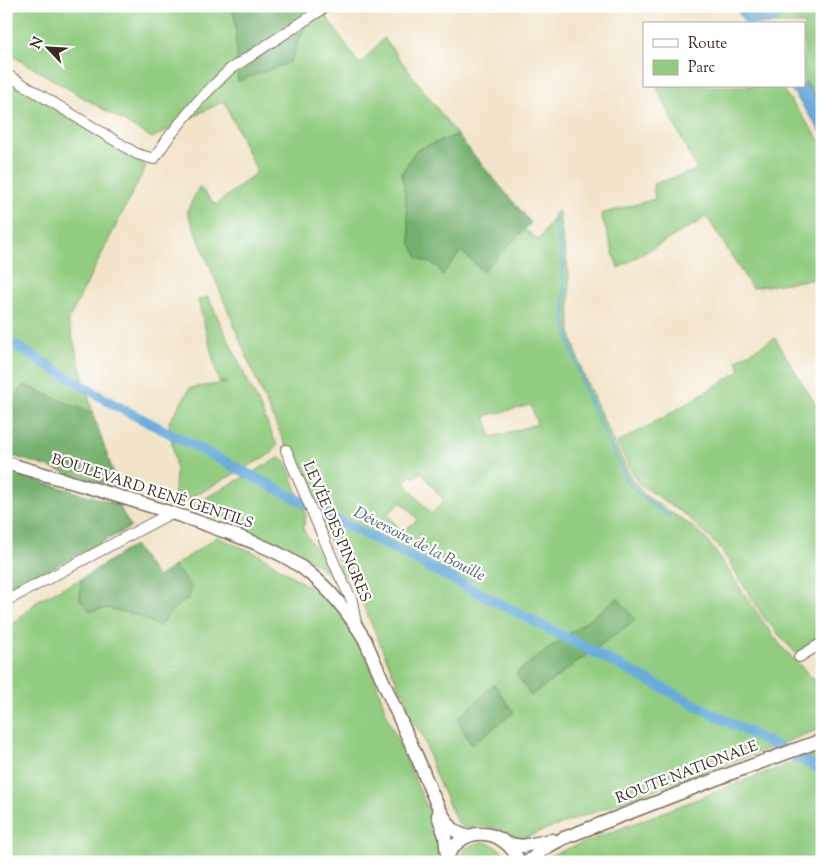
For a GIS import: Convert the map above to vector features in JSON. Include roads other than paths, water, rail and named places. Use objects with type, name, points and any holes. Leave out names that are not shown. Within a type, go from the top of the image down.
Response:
[{"type":"main road","name":"BOULEVARD RENÉ GENTILS","points":[[6,463],[172,513],[250,541],[289,559],[309,573],[326,588],[356,625],[365,640],[427,782],[449,823],[458,834],[467,836]]},
{"type":"main road","name":"ROUTE NATIONALE","points":[[528,862],[545,848],[564,838],[822,740]]},
{"type":"main road","name":"BOULEVARD RENÉ GENTILS","points":[[427,782],[445,836],[446,860]]},
{"type":"main road","points":[[446,860],[458,842],[467,836],[489,834],[499,837],[508,844],[519,862]]},
{"type":"main road","name":"ROUTE NATIONALE","points":[[508,844],[523,846],[564,838]]},
{"type":"street","points":[[6,74],[137,154],[154,159],[198,100],[229,70],[327,6]]},
{"type":"street","name":"LEVÉE DES PINGRES","points":[[286,450],[352,602],[356,625]]},
{"type":"street","points":[[6,601],[172,513]]},
{"type":"street","points":[[799,657],[822,643]]},
{"type":"water","points":[[734,6],[756,6],[764,18],[781,6],[790,6],[792,10],[775,22],[745,22]]},
{"type":"water","points":[[806,83],[822,108],[822,134],[790,88],[806,88]]},
{"type":"waterway","points":[[554,215],[563,265],[565,324],[573,355],[590,402],[626,480],[641,496],[669,516]]},
{"type":"waterway","name":"Déversoire de la Bouille","points":[[6,340],[113,404],[822,770]]}]
